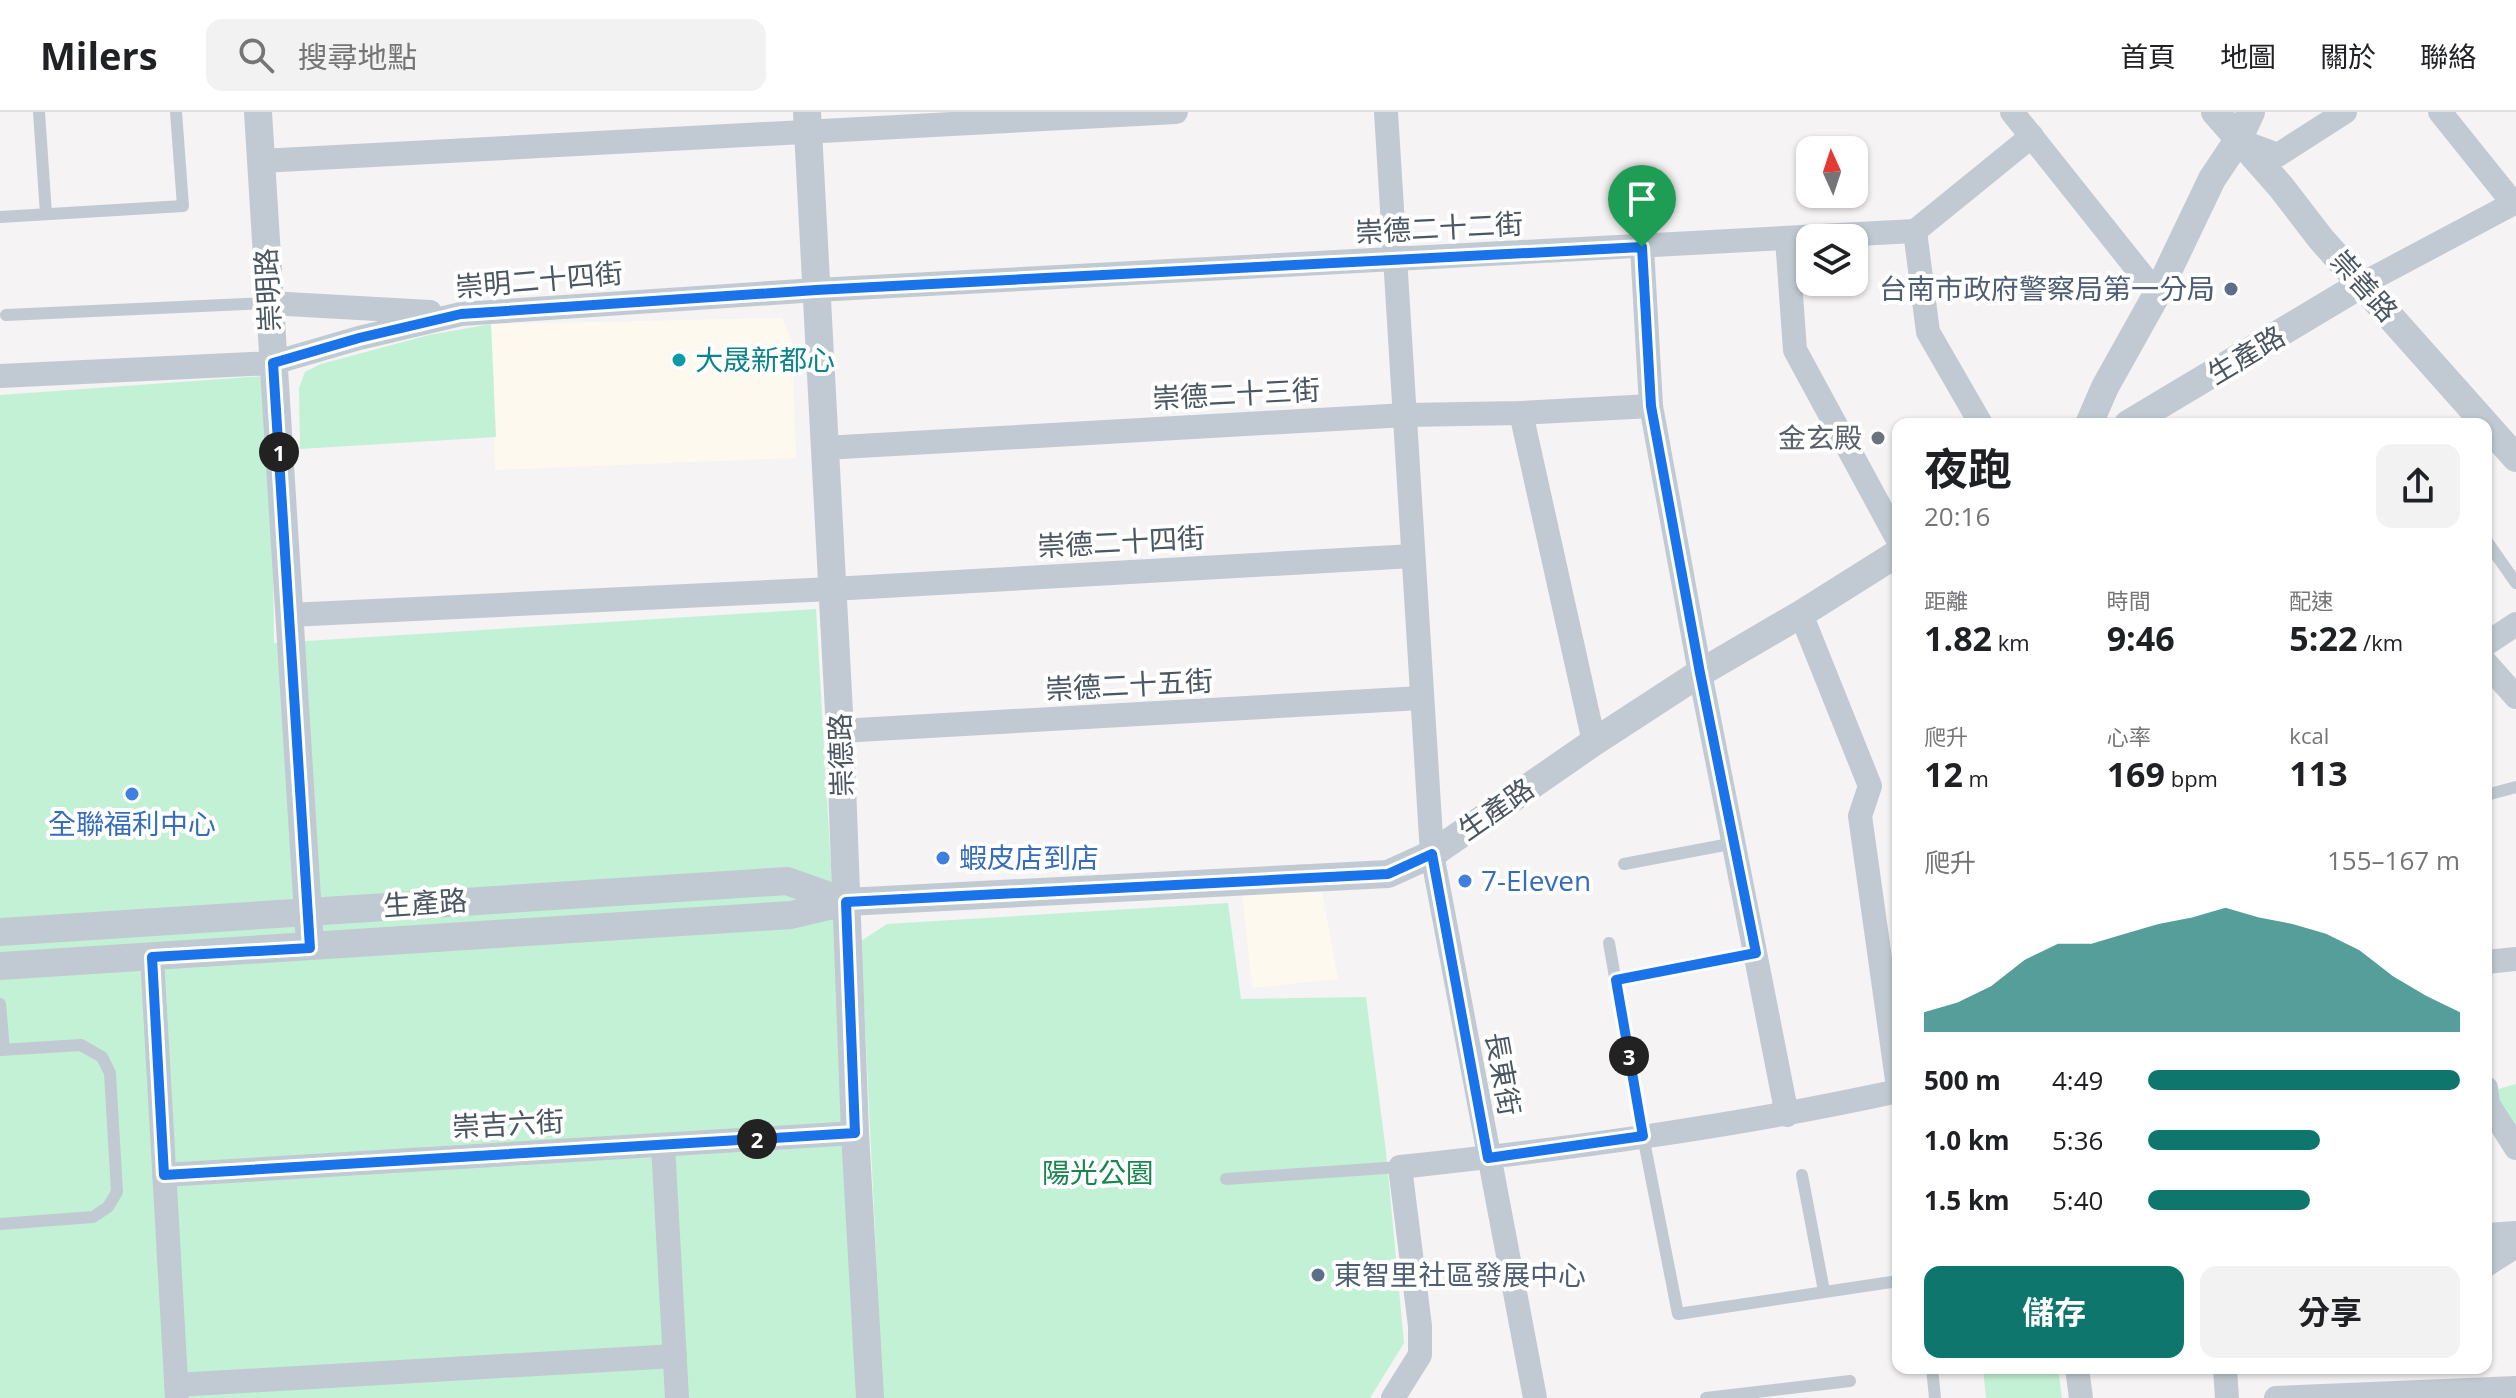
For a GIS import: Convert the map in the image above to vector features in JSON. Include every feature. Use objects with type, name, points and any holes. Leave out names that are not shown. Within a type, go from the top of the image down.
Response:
[{"type":"street","name":"崇明路","points":[[258,112],[310,948]]},
{"type":"street","points":[[261,161],[807,122],[1176,112]]},
{"type":"street","name":"長東街","points":[[1386,112],[1432,854],[1535,1398]]},
{"type":"street","points":[[2012,112],[2157,294]]},
{"type":"street","name":"崇善路","points":[[2215,112],[2281,187],[2321,239],[2481,418]]},
{"type":"street","points":[[2092,418],[2105,387],[2157,294],[2212,179],[2238,140],[2251,112]]},
{"type":"street","points":[[2238,140],[2278,155],[2345,112]]},
{"type":"street","points":[[2362,284],[2515,203],[2440,112]]},
{"type":"street","name":"崇德路","points":[[807,122],[840,731],[855,1133],[870,1398]]},
{"type":"street","points":[[1978,418],[1928,332],[1915,231],[2032,136]]},
{"type":"street","name":"崇德二十二街","points":[[816,290],[1915,231]]},
{"type":"street","points":[[1787,239],[1795,350],[1892,529]]},
{"type":"street","points":[[1642,247],[1651,406],[1787,1115]]},
{"type":"street","name":"生產路","points":[[2138,418],[2362,284]]},
{"type":"street","name":"崇明二十四街","points":[[0,376],[273,363],[359,338],[461,314],[816,290]]},
{"type":"street","points":[[269,303],[461,314]]},
{"type":"street","name":"崇德二十三街","points":[[824,448],[1406,415],[1651,406]]},
{"type":"street","points":[[1521,413],[1594,742]]},
{"type":"street","name":"崇善路","points":[[2492,431],[2516,458]]},
{"type":"street","name":"崇德二十四街","points":[[289,615],[832,589],[1413,556]]},
{"type":"street","name":"生產路","points":[[0,966],[791,915],[846,902],[1388,874],[1432,854],[1700,673],[1892,557]]},
{"type":"street","points":[[1801,614],[1870,786],[1860,816],[1892,1046]]},
{"type":"street","points":[[2492,640],[2516,624]]},
{"type":"street","points":[[2492,677],[2516,697]]},
{"type":"street","name":"崇德二十五街","points":[[840,731],[1421,698]]},
{"type":"street","name":"生產路","points":[[0,932],[787,881],[846,902]]},
{"type":"street","points":[[152,957],[176,1392],[675,1356]]},
{"type":"street","points":[[2492,961],[2516,959]]},
{"type":"street","points":[[1393,1398],[1420,1355],[1420,1326],[1400,1167],[1488,1158],[1787,1115],[1892,1090]]},
{"type":"street","points":[[2492,1107],[2516,1148]]},
{"type":"street","name":"崇吉六街","points":[[164,1175],[855,1133]]},
{"type":"street","points":[[663,1145],[677,1398]]},
{"type":"street","points":[[2492,1235],[2516,1233]]},
{"type":"street","points":[[2492,1261],[2516,1246]]},
{"type":"street","points":[[2078,1374],[2081,1398]]},
{"type":"street","points":[[2225,1374],[2227,1398]]},
{"type":"street","points":[[2276,1398],[2473,1385],[2516,1388]]},
{"type":"lane","points":[[39,112],[46,214]]},
{"type":"lane","points":[[0,217],[183,206],[176,112]]},
{"type":"lane","points":[[6,315],[269,303]]},
{"type":"lane","points":[[2492,549],[2516,583]]},
{"type":"lane","points":[[2492,793],[2516,787]]},
{"type":"lane","points":[[1624,864],[1735,843]]},
{"type":"lane","points":[[1609,943],[1678,1314],[1892,1282]]},
{"type":"lane","points":[[1616,980],[1756,953]]},
{"type":"lane","points":[[0,1004],[2,1050],[81,1045],[102,1057],[110,1073],[117,1192],[108,1207],[93,1217],[0,1224]]},
{"type":"lane","points":[[1226,1179],[1400,1167]]},
{"type":"lane","points":[[1802,1175],[1824,1291]]},
{"type":"lane","points":[[1933,1374],[1935,1398]]},
{"type":"lane","points":[[1706,1398],[1850,1381]]},
{"type":"shaded area","points":[[782,318],[792,342],[796,458],[495,470],[491,324]]},
{"type":"shaded area","points":[[1322,891],[1338,979],[1252,988],[1242,894]]},
{"type":"green space","points":[[491,324],[496,437],[300,449],[299,388],[305,372],[321,364],[429,335]]},
{"type":"green space","points":[[264,376],[272,479],[274,643],[816,609],[862,1398],[0,1398],[0,395]]},
{"type":"green space","name":"陽光公園","points":[[1228,903],[1241,999],[1366,997],[1386,1152],[1404,1343],[1370,1398],[883,1398],[861,941],[887,924]]},
{"type":"green space","points":[[2516,1084],[2516,1140],[2492,1093]]},
{"type":"green space","points":[[1984,1374],[2059,1374],[2062,1398],[1986,1398]]},
{"type":"place","name":"台南市政府警察局第一分局","points":[[2231,289]]},
{"type":"place","name":"大晟新都心","points":[[679,360]]},
{"type":"place","name":"金玄殿","points":[[1878,438]]},
{"type":"place","name":"全聯福利中心","points":[[132,794]]},
{"type":"place","name":"蝦皮店到店","points":[[943,858]]},
{"type":"place","name":"7-Eleven","points":[[1465,881]]},
{"type":"place","name":"東智里社區發展中心","points":[[1318,1275]]},
{"type":"route","points":[[1642,247],[1651,406],[1756,953],[1616,980],[1643,1136],[1488,1158],[1432,854],[1388,874],[846,902],[855,1133],[164,1175],[152,957],[310,948],[273,363],[412,324],[461,314],[816,290],[1642,247]]}]
